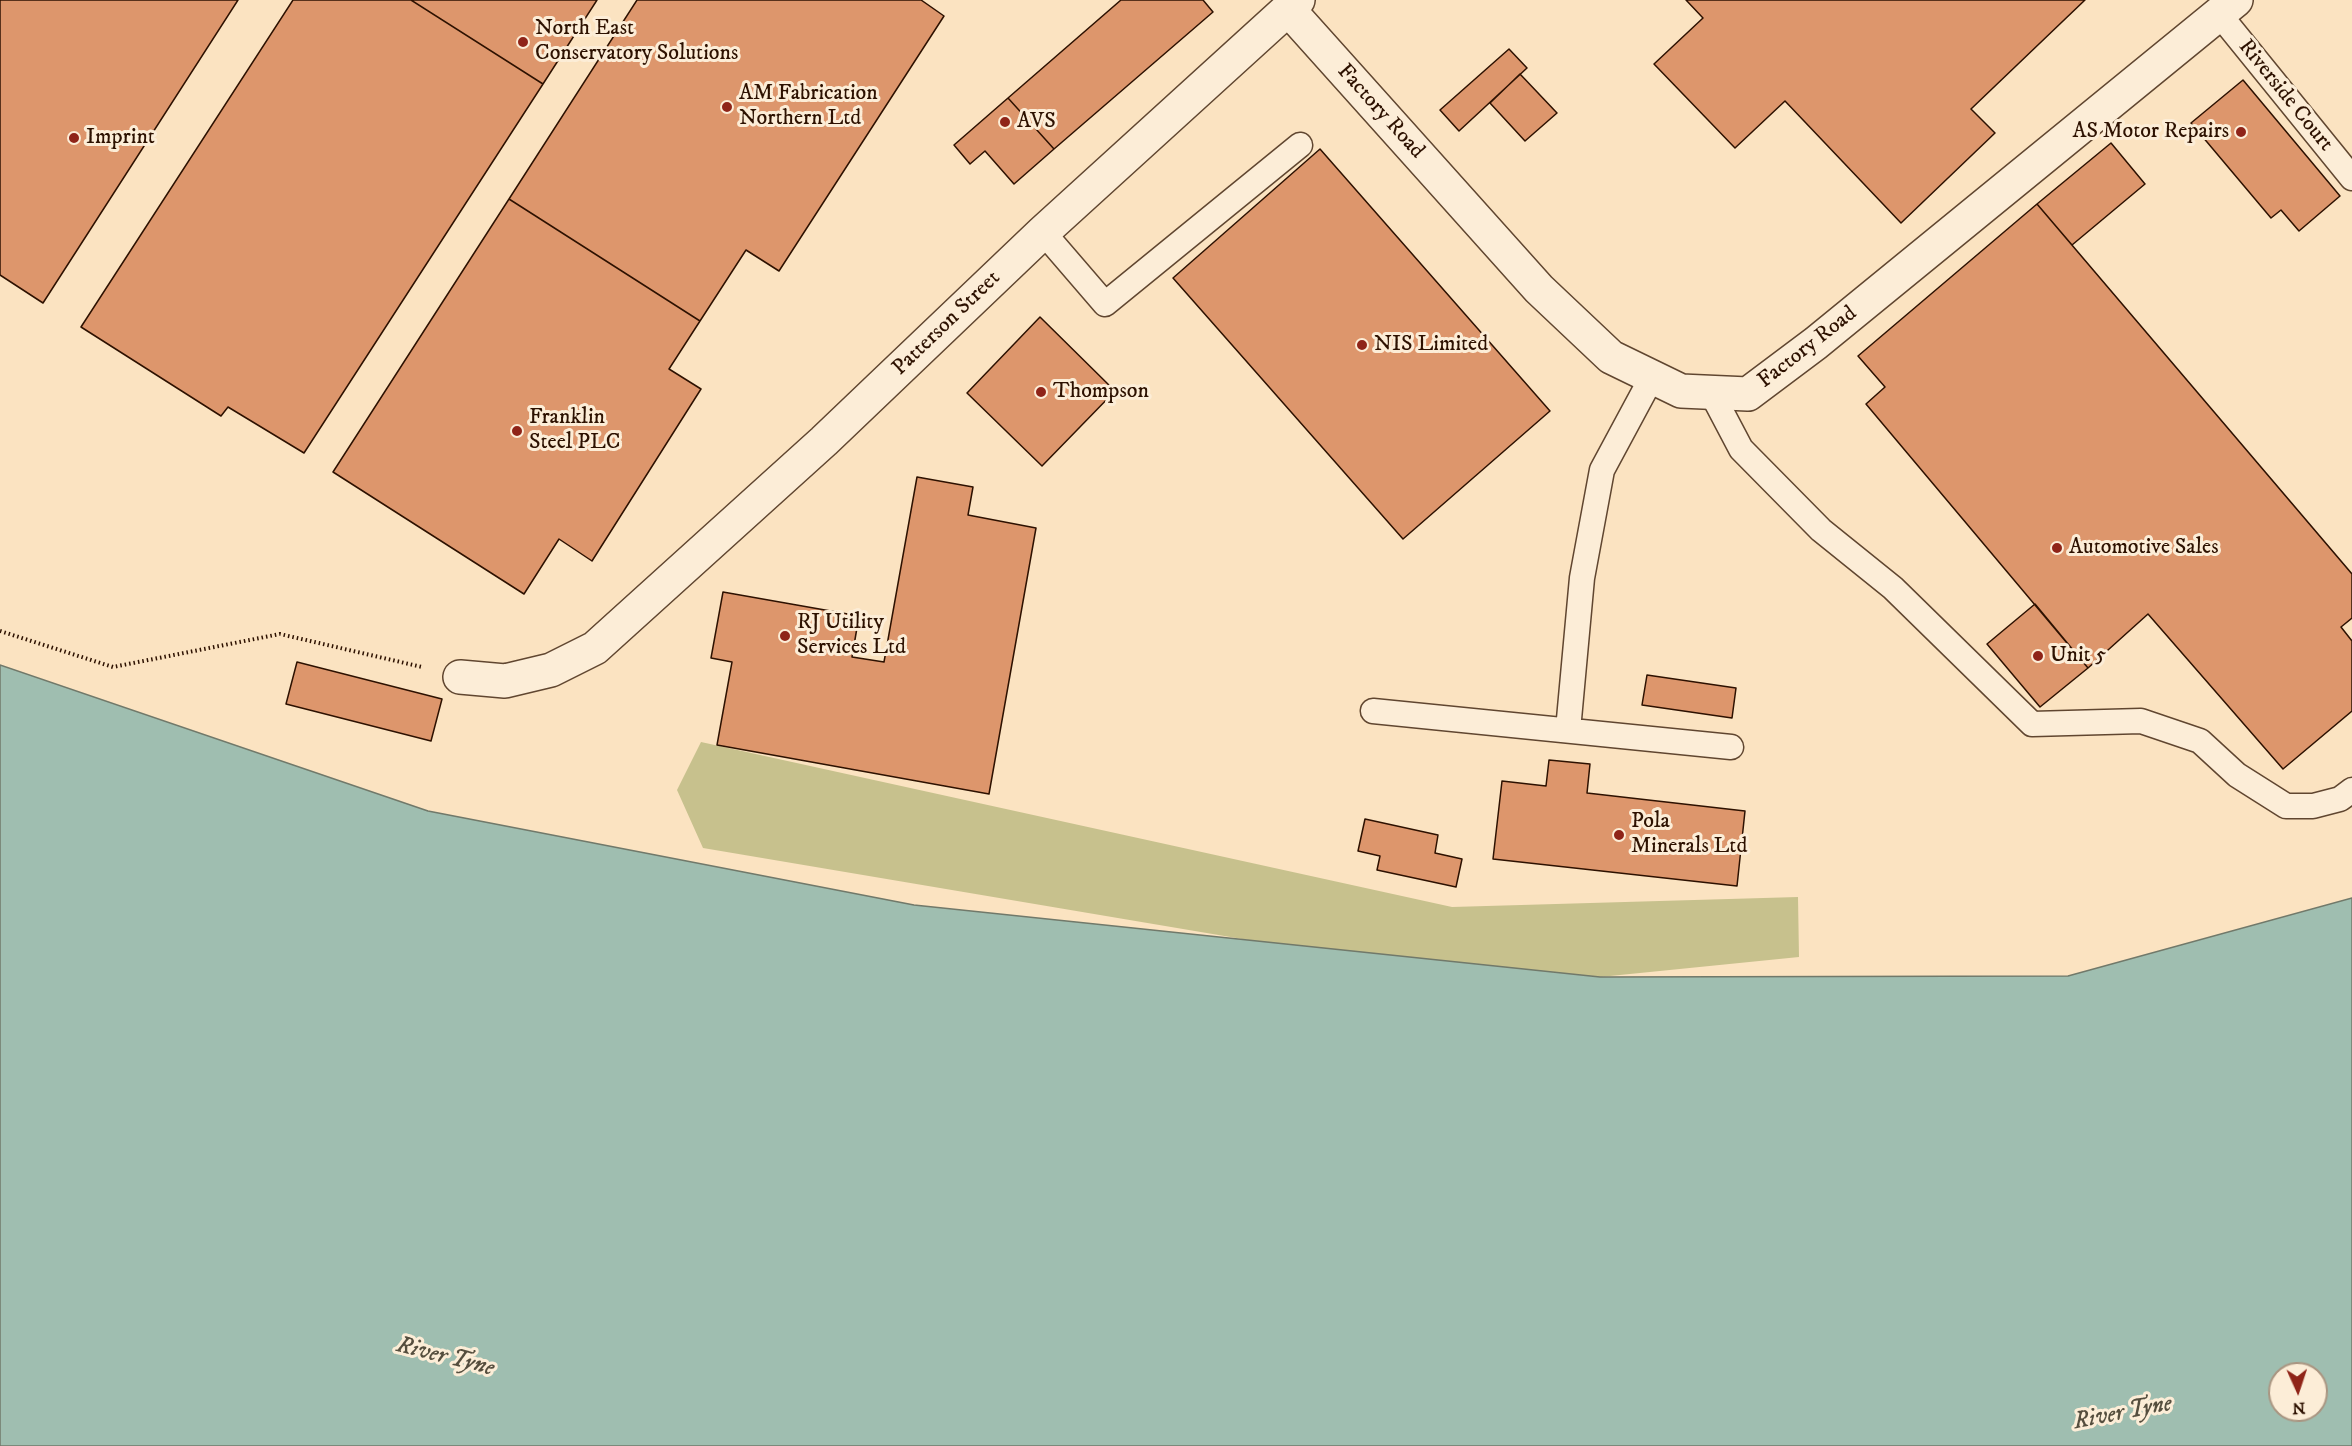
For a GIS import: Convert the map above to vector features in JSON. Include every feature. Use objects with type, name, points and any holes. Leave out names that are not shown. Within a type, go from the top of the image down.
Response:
[{"type":"street","name":"Patterson Street","points":[[460,676],[505,681],[551,670],[595,648],[824,441],[1043,232],[1293,5]]},
{"type":"street","name":"Factory Road","points":[[1293,5],[1539,289],[1611,357],[1682,392],[1748,394],[1816,343],[2227,7]]},
{"type":"lane","name":"Riverside Court","points":[[2227,7],[2352,178]]},
{"type":"lane","points":[[1043,232],[1105,304],[1300,145]]},
{"type":"lane","points":[[1568,730],[1582,578],[1602,470],[1652,377]]},
{"type":"lane","points":[[1711,392],[1741,449],[1821,530],[1893,588],[2032,724],[2141,721],[2200,741],[2237,775],[2286,806],[2313,806],[2340,799],[2352,790]]},
{"type":"lane","points":[[1373,711],[1731,747]]},
{"type":"path","points":[[0,631],[113,667],[280,634],[460,676]]},
{"type":"shaded area","points":[[701,742],[1452,907],[1798,897],[1799,957],[1600,977],[1260,942],[703,848],[677,790]]},
{"type":"water","name":"River Tyne","points":[[0,665],[428,811],[914,905],[1600,977],[2068,976],[2352,898],[2352,1446],[0,1446]]},
{"type":"building","name":"Imprint","points":[[0,0],[238,0],[43,303],[0,275]]},
{"type":"building","points":[[293,0],[411,0],[543,84],[304,453],[228,407],[221,416],[81,327]]},
{"type":"building","name":"North East Conservatory Solutions","points":[[411,0],[597,0],[543,84]]},
{"type":"building","name":"AM Fabrication Northern Ltd","points":[[637,0],[921,0],[944,16],[779,271],[746,250],[700,321],[509,199]]},
{"type":"building","points":[[1121,0],[1203,0],[1213,12],[1054,149],[1008,98]]},
{"type":"building","points":[[1686,0],[2085,0],[1971,109],[1995,133],[1901,223],[1785,101],[1735,148],[1654,64],[1703,18]]},
{"type":"building","points":[[1509,49],[1527,68],[1459,131],[1440,110]]},
{"type":"building","points":[[1520,74],[1557,113],[1525,141],[1490,103]]},
{"type":"building","points":[[2243,80],[2340,196],[2299,231],[2281,210],[2271,218],[2191,123]]},
{"type":"building","name":"AVS","points":[[1008,98],[1054,149],[1014,184],[985,151],[970,164],[954,145]]},
{"type":"building","points":[[2111,143],[2145,184],[2072,245],[2037,204]]},
{"type":"building","name":"NIS Limited","points":[[1320,149],[1550,411],[1403,539],[1173,278]]},
{"type":"building","name":"Franklin Steel PLC","points":[[509,199],[700,321],[669,369],[701,389],[592,561],[559,539],[524,594],[333,472]]},
{"type":"building","points":[[2037,204],[2352,574],[2352,618],[2341,627],[2352,641],[2352,711],[2283,769],[2148,614],[2088,668],[1866,404],[1885,387],[1858,356]]},
{"type":"building","name":"Thompson","points":[[1040,317],[1115,391],[1042,466],[967,393]]},
{"type":"building","name":"RJ Utility Services Ltd","points":[[917,477],[973,487],[968,515],[1036,528],[989,794],[717,745],[732,662],[711,658],[723,592],[859,616],[852,657],[884,662]]},
{"type":"building","name":"Unit 5","points":[[2035,604],[2088,668],[2040,707],[1987,644]]},
{"type":"building","points":[[297,662],[442,699],[431,741],[286,704]]},
{"type":"building","points":[[1647,675],[1736,688],[1732,718],[1642,705]]},
{"type":"building","name":"Pola Minerals Ltd","points":[[1549,760],[1590,764],[1587,793],[1745,811],[1737,886],[1493,859],[1502,781],[1546,786]]},
{"type":"building","points":[[1365,819],[1438,835],[1435,853],[1462,859],[1456,887],[1377,870],[1380,856],[1358,851]]},
{"type":"place","name":"North East Conservatory Solutions","points":[[523,42]]},
{"type":"place","name":"AM Fabrication Northern Ltd","points":[[727,107]]},
{"type":"place","name":"AVS","points":[[1005,122]]},
{"type":"place","name":"AS Motor Repairs","points":[[2241,132]]},
{"type":"place","name":"Imprint","points":[[74,138]]},
{"type":"place","name":"NIS Limited","points":[[1362,345]]},
{"type":"place","name":"Thompson","points":[[1041,392]]},
{"type":"place","name":"Franklin Steel PLC","points":[[517,431]]},
{"type":"place","name":"Automotive Sales","points":[[2057,548]]},
{"type":"place","name":"RJ Utility Services Ltd","points":[[785,636]]},
{"type":"place","name":"Unit 5","points":[[2038,656]]},
{"type":"place","name":"Pola Minerals Ltd","points":[[1619,835]]}]
